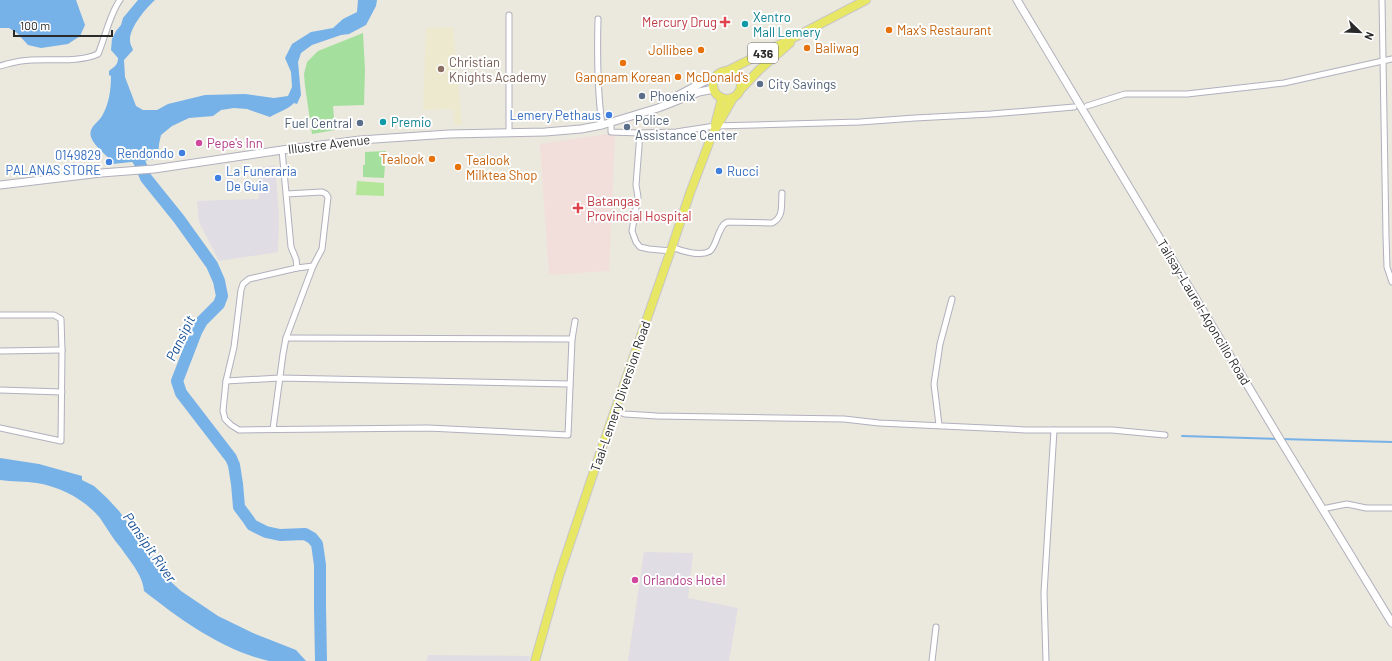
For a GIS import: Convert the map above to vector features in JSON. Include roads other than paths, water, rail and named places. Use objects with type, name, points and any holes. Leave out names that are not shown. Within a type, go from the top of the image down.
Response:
[{"type":"main road","name":"436","points":[[716,77],[721,72],[727,71],[799,36],[866,0]]},
{"type":"main road","name":"Talisay-Laurel-Agoncillo Road","points":[[1016,0],[1392,623]]},
{"type":"main road","name":"436","points":[[733,98],[759,70],[799,36]]},
{"type":"main road","name":"436","points":[[727,71],[734,72],[738,76],[741,82],[741,89]]},
{"type":"main road","name":"Illustre Avenue","points":[[658,108],[703,82],[716,77]]},
{"type":"main road","points":[[716,77],[713,83],[717,95],[727,99],[733,98]]},
{"type":"main road","name":"Illustre Avenue","points":[[0,185],[101,173],[154,169],[360,140],[449,134],[566,130],[602,125],[658,108],[699,92],[714,89]]},
{"type":"main road","name":"Taal-Lemery Diversion Road","points":[[716,126],[722,98]]},
{"type":"main road","name":"Taal-Lemery Diversion Road","points":[[535,661],[559,576],[614,410],[672,249],[697,172],[716,126],[733,98]]},
{"type":"street","points":[[0,66],[21,61],[81,58],[91,57],[98,54],[105,39],[114,7],[120,0]]},
{"type":"street","points":[[1382,0],[1387,267],[1392,282]]},
{"type":"street","points":[[509,15],[510,133]]},
{"type":"street","points":[[598,19],[598,97],[602,125]]},
{"type":"street","points":[[1087,106],[1125,94],[1188,94],[1284,83],[1392,59]]},
{"type":"street","points":[[611,122],[611,132],[676,132],[716,126],[860,122],[1074,108]]},
{"type":"street","points":[[640,133],[636,185],[638,197],[632,231],[636,242],[640,247],[649,249],[672,249],[686,252],[707,252],[711,250],[722,226],[725,223],[772,223],[778,220],[780,217],[782,193]]},
{"type":"street","points":[[282,150],[291,247],[296,259],[297,268]]},
{"type":"street","points":[[273,429],[286,338],[313,266],[322,249],[328,197],[322,192],[286,194]]},
{"type":"street","points":[[313,266],[297,268],[249,279],[243,284],[234,347],[226,381],[223,411],[225,419],[239,430],[428,428],[568,435],[572,339],[575,322]]},
{"type":"street","points":[[939,425],[934,384],[940,344],[952,299]]},
{"type":"street","points":[[0,315],[54,315],[61,319],[61,441],[0,428]]},
{"type":"street","points":[[286,338],[572,339]]},
{"type":"street","points":[[0,351],[62,350]]},
{"type":"street","points":[[226,381],[280,378],[570,384]]},
{"type":"street","points":[[0,390],[62,392]]},
{"type":"street","points":[[614,410],[625,414],[657,416],[844,419],[879,423],[1026,430],[1112,430],[1165,435]]},
{"type":"street","points":[[1046,661],[1044,592],[1054,430]]},
{"type":"street","points":[[1322,509],[1347,504],[1366,508],[1392,508]]},
{"type":"street","points":[[932,661],[936,627]]},
{"type":"water","points":[[0,0],[76,0],[85,25],[80,36],[68,44],[41,48],[28,45],[17,33],[9,28],[0,28]]},
{"type":"water","points":[[138,0],[155,0],[143,13],[132,30],[130,41],[133,50],[124,60],[125,77],[136,106],[143,110],[157,110],[168,104],[205,95],[245,94],[274,98],[288,96],[292,87],[291,72],[285,58],[292,44],[311,32],[333,28],[343,19],[357,12],[358,0],[377,0],[376,6],[366,25],[349,34],[341,35],[312,45],[301,53],[298,62],[301,95],[297,104],[294,103],[270,117],[247,109],[234,108],[221,110],[213,116],[189,118],[172,126],[161,135],[158,159],[113,164],[98,148],[90,134],[106,107],[111,86],[111,76],[109,75],[109,71],[115,66],[118,60],[111,50],[112,39],[121,25],[123,18]]},
{"type":"water","points":[[0,458],[39,464],[82,476],[82,480],[94,486],[119,511],[170,581],[181,591],[218,616],[253,633],[296,650],[306,661],[269,661],[252,656],[219,642],[187,623],[144,591],[141,579],[135,568],[94,511],[72,495],[55,487],[32,482],[0,480]]},
{"type":"waterway","name":"Pansipit","points":[[129,149],[139,161],[146,178],[179,219],[212,265],[219,281],[222,296],[219,304],[202,321],[196,332],[177,381],[181,393],[231,458],[234,465],[239,507],[252,525],[266,532],[280,535],[305,534],[312,538],[317,544],[320,565],[321,661]]},
{"type":"waterway","points":[[1182,436],[1277,439]]},
{"type":"waterway","points":[[1281,439],[1392,442]]},
{"type":"place","name":"Mercury Drug","points":[[725,22]]},
{"type":"place","name":"Xentro Mall Lemery","points":[[745,24]]},
{"type":"place","name":"Max's Restaurant","points":[[889,30]]},
{"type":"place","name":"Baliwag","points":[[807,48]]},
{"type":"place","name":"Jollibee","points":[[701,50]]},
{"type":"place","name":"Gangnam Korean","points":[[623,63]]},
{"type":"place","name":"Christian Knights Academy","points":[[441,69]]},
{"type":"place","name":"McDonald's","points":[[678,77]]},
{"type":"place","name":"City Savings","points":[[760,84]]},
{"type":"place","name":"Phoenix","points":[[642,96]]},
{"type":"place","name":"Lemery Pethaus","points":[[609,115]]},
{"type":"place","name":"Premio","points":[[383,122]]},
{"type":"place","name":"Fuel Central","points":[[360,123]]},
{"type":"place","name":"Police Assistance Center","points":[[627,127]]},
{"type":"place","name":"Pepe's Inn","points":[[199,143]]},
{"type":"place","name":"Rendondo","points":[[182,153]]},
{"type":"place","name":"Tealook","points":[[432,159]]},
{"type":"place","name":"0149829 PALANAS STORE","points":[[109,162]]},
{"type":"place","name":"Tealook Milktea Shop","points":[[458,167]]},
{"type":"place","name":"Rucci","points":[[719,171]]},
{"type":"place","name":"La Funeraria De Guia","points":[[218,178]]},
{"type":"place","name":"Batangas Provincial Hospital","points":[[578,208]]},
{"type":"place","name":"Orlandos Hotel","points":[[635,580]]},
{"type":"water label","name":"Pansipit River","points":[[150,547]]}]
